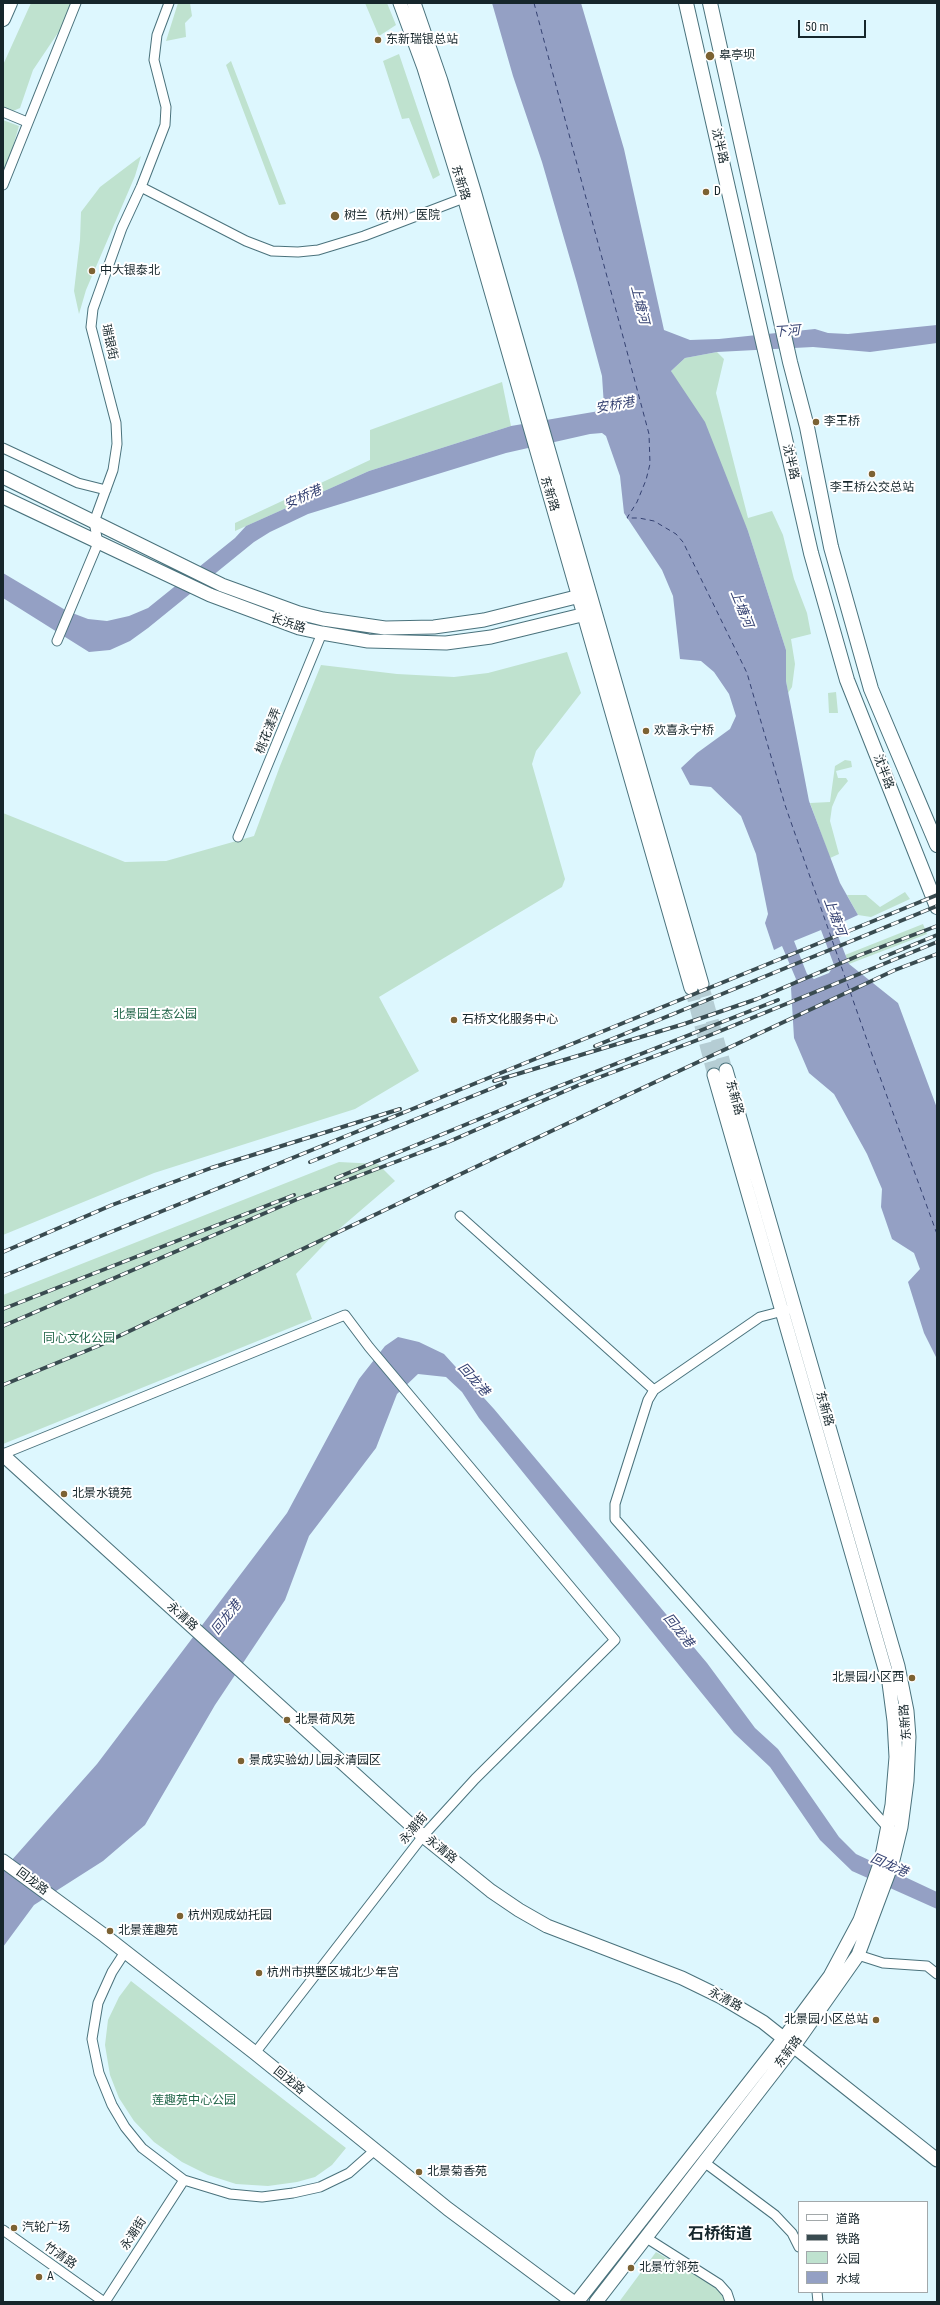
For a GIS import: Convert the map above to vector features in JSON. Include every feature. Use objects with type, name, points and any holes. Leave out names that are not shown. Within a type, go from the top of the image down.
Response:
[{"type":"main road","points":[[3,19],[10,3]]},
{"type":"main road","name":"东新路","points":[[400,3],[470,196]]},
{"type":"main road","name":"东新路","points":[[414,3],[441,81],[470,196],[697,986]]},
{"type":"main road","name":"沈半路","points":[[686,3],[811,554],[847,680],[937,907]]},
{"type":"main road","name":"沈半路","points":[[710,3],[778,310],[807,427],[832,547],[871,689],[937,845]]},
{"type":"main road","name":"长浜路","points":[[3,478],[146,549],[234,589],[299,613],[344,623],[385,628],[434,627],[484,620],[585,595]]},
{"type":"main road","name":"长浜路","points":[[3,497],[98,543],[229,603],[299,628],[322,634],[368,641],[446,643],[491,637],[590,613]]},
{"type":"main road","name":"东新路","points":[[577,2302],[858,1955],[886,1862],[901,1827],[907,1781],[909,1737],[907,1711],[898,1666],[789,1310],[720,1073]]},
{"type":"main road","name":"东新路","points":[[789,1310],[889,1683],[894,1721],[896,1757],[888,1828],[886,1862]]},
{"type":"main road","name":"永清路","points":[[3,1454],[423,1836],[491,1890],[519,1910],[547,1926],[582,1941],[624,1955],[702,1988],[763,2022],[937,2160]]},
{"type":"main road","name":"回龙路","points":[[3,1861],[125,1952],[255,2053],[448,2209],[573,2302]]},
{"type":"main road","name":"东新路","points":[[596,2302],[704,2162],[789,2042],[846,1949],[860,1920],[878,1889]]},
{"type":"street","points":[[3,185],[76,3]]},
{"type":"street","name":"瑞银街","points":[[94,522],[113,470],[117,444],[116,423],[91,327],[93,308],[122,228],[141,187],[165,125],[166,107],[154,60],[157,35],[169,3]]},
{"type":"street","points":[[3,112],[27,122]]},
{"type":"street","points":[[141,187],[246,241],[272,251],[298,252],[318,250],[364,236],[470,196]]},
{"type":"street","points":[[3,448],[78,483],[106,490]]},
{"type":"street","points":[[57,641],[98,543],[94,522]]},
{"type":"street","name":"桃花漾弄","points":[[238,837],[322,634]]},
{"type":"street","points":[[460,1216],[654,1390]]},
{"type":"street","points":[[789,1310],[760,1317],[654,1390],[648,1400],[615,1504],[615,1519],[888,1828]]},
{"type":"street","name":"永潮街","points":[[3,1454],[345,1315],[369,1347],[615,1640],[486,1768],[423,1836],[255,2053]]},
{"type":"street","points":[[125,1952],[112,1972],[98,2003],[92,2039],[99,2073],[112,2106],[125,2128],[142,2148],[184,2180],[230,2194],[262,2197],[293,2193],[320,2187],[349,2173],[375,2150]]},
{"type":"street","points":[[858,1955],[882,1964],[927,1966],[937,1974]]},
{"type":"street","points":[[704,2162],[775,2215],[792,2233],[798,2245]]},
{"type":"street","name":"永潮街","points":[[104,2302],[184,2180]]},
{"type":"street","name":"竹清路","points":[[3,2230],[104,2302]]},
{"type":"street","points":[[645,2237],[719,2284],[727,2293],[730,2302]]},
{"type":"green space","points":[[31,3],[75,3],[72,12],[33,70],[20,108],[13,111],[3,107],[3,65]]},
{"type":"green space","points":[[178,3],[190,3],[192,16],[185,23],[186,37],[166,41]]},
{"type":"green space","points":[[365,3],[387,3],[396,25],[379,36]]},
{"type":"green space","points":[[399,54],[440,175],[433,179],[409,118],[402,119],[383,61]]},
{"type":"green space","points":[[231,61],[286,204],[279,205],[226,65]]},
{"type":"green space","points":[[3,120],[19,126],[3,180]]},
{"type":"green space","points":[[141,156],[135,176],[86,290],[79,314],[74,291],[80,240],[81,212],[100,187]]},
{"type":"green space","points":[[717,352],[724,359],[716,393],[748,518],[772,511],[783,535],[794,579],[807,613],[811,634],[791,639],[795,664],[792,687],[788,693],[786,681],[786,650],[748,531],[671,371],[685,358]]},
{"type":"green space","points":[[502,382],[511,426],[369,471],[235,531],[235,523],[370,460],[370,430]]},
{"type":"green space","name":"北景园生态公园","points":[[567,652],[581,693],[536,751],[532,764],[565,879],[562,887],[379,997],[419,1071],[355,1109],[154,1173],[3,1235],[3,813],[125,862],[166,861],[254,836],[280,766],[321,665],[397,674],[454,677],[488,673]]},
{"type":"green space","points":[[836,692],[838,713],[829,713],[828,693]]},
{"type":"green space","points":[[845,760],[851,761],[852,767],[836,771],[838,778],[846,778],[848,781],[838,793],[832,807],[830,821],[839,854],[830,858],[810,803],[830,802],[835,766]]},
{"type":"green space","points":[[905,892],[910,899],[871,917],[858,915],[847,895],[866,895],[880,907]]},
{"type":"green space","points":[[923,924],[927,934],[849,964],[845,955]]},
{"type":"green space","name":"同心文化公园","points":[[339,1162],[378,1164],[395,1181],[338,1230],[296,1274],[312,1319],[3,1444],[3,1295]]},
{"type":"green space","name":"莲趣苑中心公园","points":[[131,1981],[346,2148],[332,2165],[315,2177],[297,2182],[268,2186],[236,2184],[208,2175],[182,2162],[154,2142],[134,2121],[119,2098],[110,2075],[105,2045],[108,2020],[119,1997]]},
{"type":"green space","points":[[656,2252],[709,2282],[721,2291],[725,2302],[619,2302]]},
{"type":"water","points":[[492,3],[581,3],[624,149],[664,330],[690,340],[719,339],[815,329],[828,333],[848,334],[937,325],[937,343],[870,352],[813,347],[717,352],[685,358],[671,371],[705,422],[748,531],[786,650],[786,681],[809,801],[840,883],[858,915],[834,926],[849,964],[898,1003],[937,1108],[937,1359],[924,1333],[908,1282],[920,1269],[914,1253],[892,1239],[881,1207],[882,1189],[867,1154],[834,1094],[809,1073],[794,1038],[791,988],[796,979],[782,946],[774,950],[765,923],[768,914],[756,854],[741,816],[711,787],[690,785],[681,768],[697,753],[730,729],[736,716],[729,694],[714,672],[701,661],[680,659],[673,596],[662,570],[624,513],[620,476],[606,436],[602,433],[590,434],[506,453],[308,514],[270,532],[254,542],[148,628],[130,641],[110,650],[89,652],[3,598],[3,573],[67,611],[88,619],[107,621],[129,616],[148,608],[235,538],[246,526],[369,471],[511,426],[599,411],[604,406],[602,376],[577,283],[542,162],[513,76]],"holes":[[[821,930],[834,965],[829,973],[814,979],[807,974],[794,941]]]},
{"type":"water","name":"回龙港","points":[[398,1337],[419,1342],[444,1354],[494,1409],[707,1663],[755,1728],[778,1749],[839,1837],[856,1854],[937,1892],[937,1909],[852,1871],[820,1840],[770,1767],[734,1733],[479,1418],[462,1392],[446,1377],[418,1374],[397,1394],[376,1448],[309,1536],[285,1600],[215,1705],[145,1825],[103,1861],[34,1905],[3,1947],[3,1870],[97,1764],[287,1513],[359,1379],[385,1346]]},
{"type":"ferry route","points":[[534,3],[649,434],[650,464],[646,480],[637,502],[627,518],[639,518],[654,521],[676,534],[683,542],[747,673],[785,805],[876,1066],[937,1234]]},
{"type":"tunnel","points":[[702,984],[726,1070]]},
{"type":"tunnel","points":[[691,988],[714,1075]]},
{"type":"railway","points":[[3,1276],[937,895]]},
{"type":"railway","points":[[595,1046],[937,906]]},
{"type":"railway","points":[[494,1081],[684,1024],[757,999],[860,955],[937,926]]},
{"type":"railway","points":[[881,958],[937,935]]},
{"type":"railway","points":[[3,1326],[300,1198],[448,1142],[579,1085],[708,1036],[937,942]]},
{"type":"railway","points":[[3,1385],[98,1346],[895,970],[937,954]]},
{"type":"railway","points":[[336,1178],[557,1087],[778,1000]]},
{"type":"railway","points":[[310,1162],[505,1083]]},
{"type":"railway","points":[[3,1252],[112,1205],[211,1168],[400,1109]]},
{"type":"railway","points":[[3,1309],[294,1195]]},
{"type":"place","name":"东新瑞银总站","points":[[378,40]]},
{"type":"place","name":"皋亭坝","points":[[710,56]]},
{"type":"place","name":"D","points":[[706,192]]},
{"type":"place","name":"树兰（杭州）医院","points":[[335,216]]},
{"type":"place","name":"中大银泰北","points":[[92,271]]},
{"type":"place","name":"李王桥","points":[[816,422]]},
{"type":"place","name":"李王桥公交总站","points":[[872,474]]},
{"type":"place","name":"欢喜永宁桥","points":[[646,731]]},
{"type":"place","name":"石桥文化服务中心","points":[[454,1020]]},
{"type":"place","name":"北景水镜苑","points":[[64,1494]]},
{"type":"place","name":"北景园小区西","points":[[912,1678]]},
{"type":"place","name":"北景荷风苑","points":[[287,1720]]},
{"type":"place","name":"景成实验幼儿园永清园区","points":[[241,1761]]},
{"type":"place","name":"杭州观成幼托园","points":[[180,1916]]},
{"type":"place","name":"北景莲趣苑","points":[[110,1931]]},
{"type":"place","name":"杭州市拱墅区城北少年宫","points":[[259,1973]]},
{"type":"place","name":"北景园小区总站","points":[[876,2020]]},
{"type":"place","name":"北景菊香苑","points":[[419,2172]]},
{"type":"place","name":"汽轮广场","points":[[14,2228]]},
{"type":"place","name":"北景竹邻苑","points":[[631,2268]]},
{"type":"place","name":"A","points":[[39,2277]]},
{"type":"district","name":"石桥街道","points":[[720,2235]]},
{"type":"water label","name":"上塘河","points":[[639,305]]},
{"type":"water label","name":"下河","points":[[787,332]]},
{"type":"water label","name":"安桥港","points":[[615,406]]},
{"type":"water label","name":"安桥港","points":[[303,498]]},
{"type":"water label","name":"上塘河","points":[[741,609]]},
{"type":"water label","name":"上塘河","points":[[834,917]]}]
